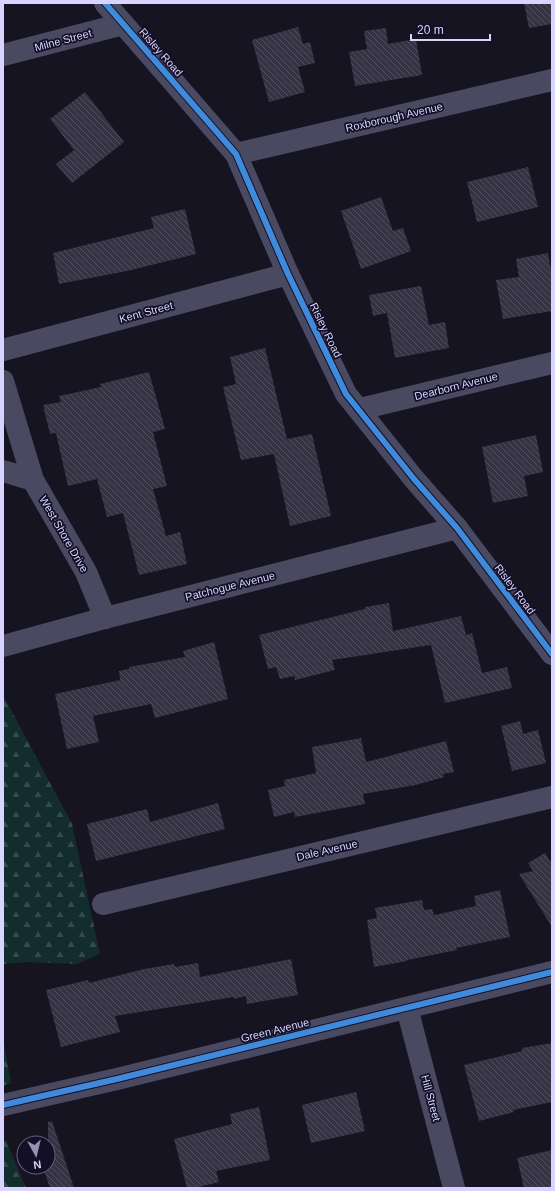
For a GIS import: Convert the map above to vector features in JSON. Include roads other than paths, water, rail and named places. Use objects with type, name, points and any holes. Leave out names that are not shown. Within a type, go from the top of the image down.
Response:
[{"type":"street","name":"Risley Road","points":[[105,3],[236,154],[288,274],[346,394],[360,409],[414,479],[456,528],[552,654]]},
{"type":"street","name":"Milne Street","points":[[3,55],[123,24]]},
{"type":"street","name":"Roxborough Avenue","points":[[236,154],[552,80]]},
{"type":"street","name":"Kent Street","points":[[3,350],[288,274]]},
{"type":"street","name":"Dearborn Avenue","points":[[360,409],[552,363]]},
{"type":"street","name":"West Shore Drive","points":[[3,381],[33,480],[86,572],[105,618]]},
{"type":"street","points":[[3,471],[33,480]]},
{"type":"street","name":"Patchogue Avenue","points":[[3,646],[105,618],[456,528]]},
{"type":"street","name":"Dale Avenue","points":[[103,904],[552,797]]},
{"type":"street","name":"Green Avenue","points":[[3,1105],[552,972]]},
{"type":"street","name":"Hill Street","points":[[407,1008],[454,1188]]}]
